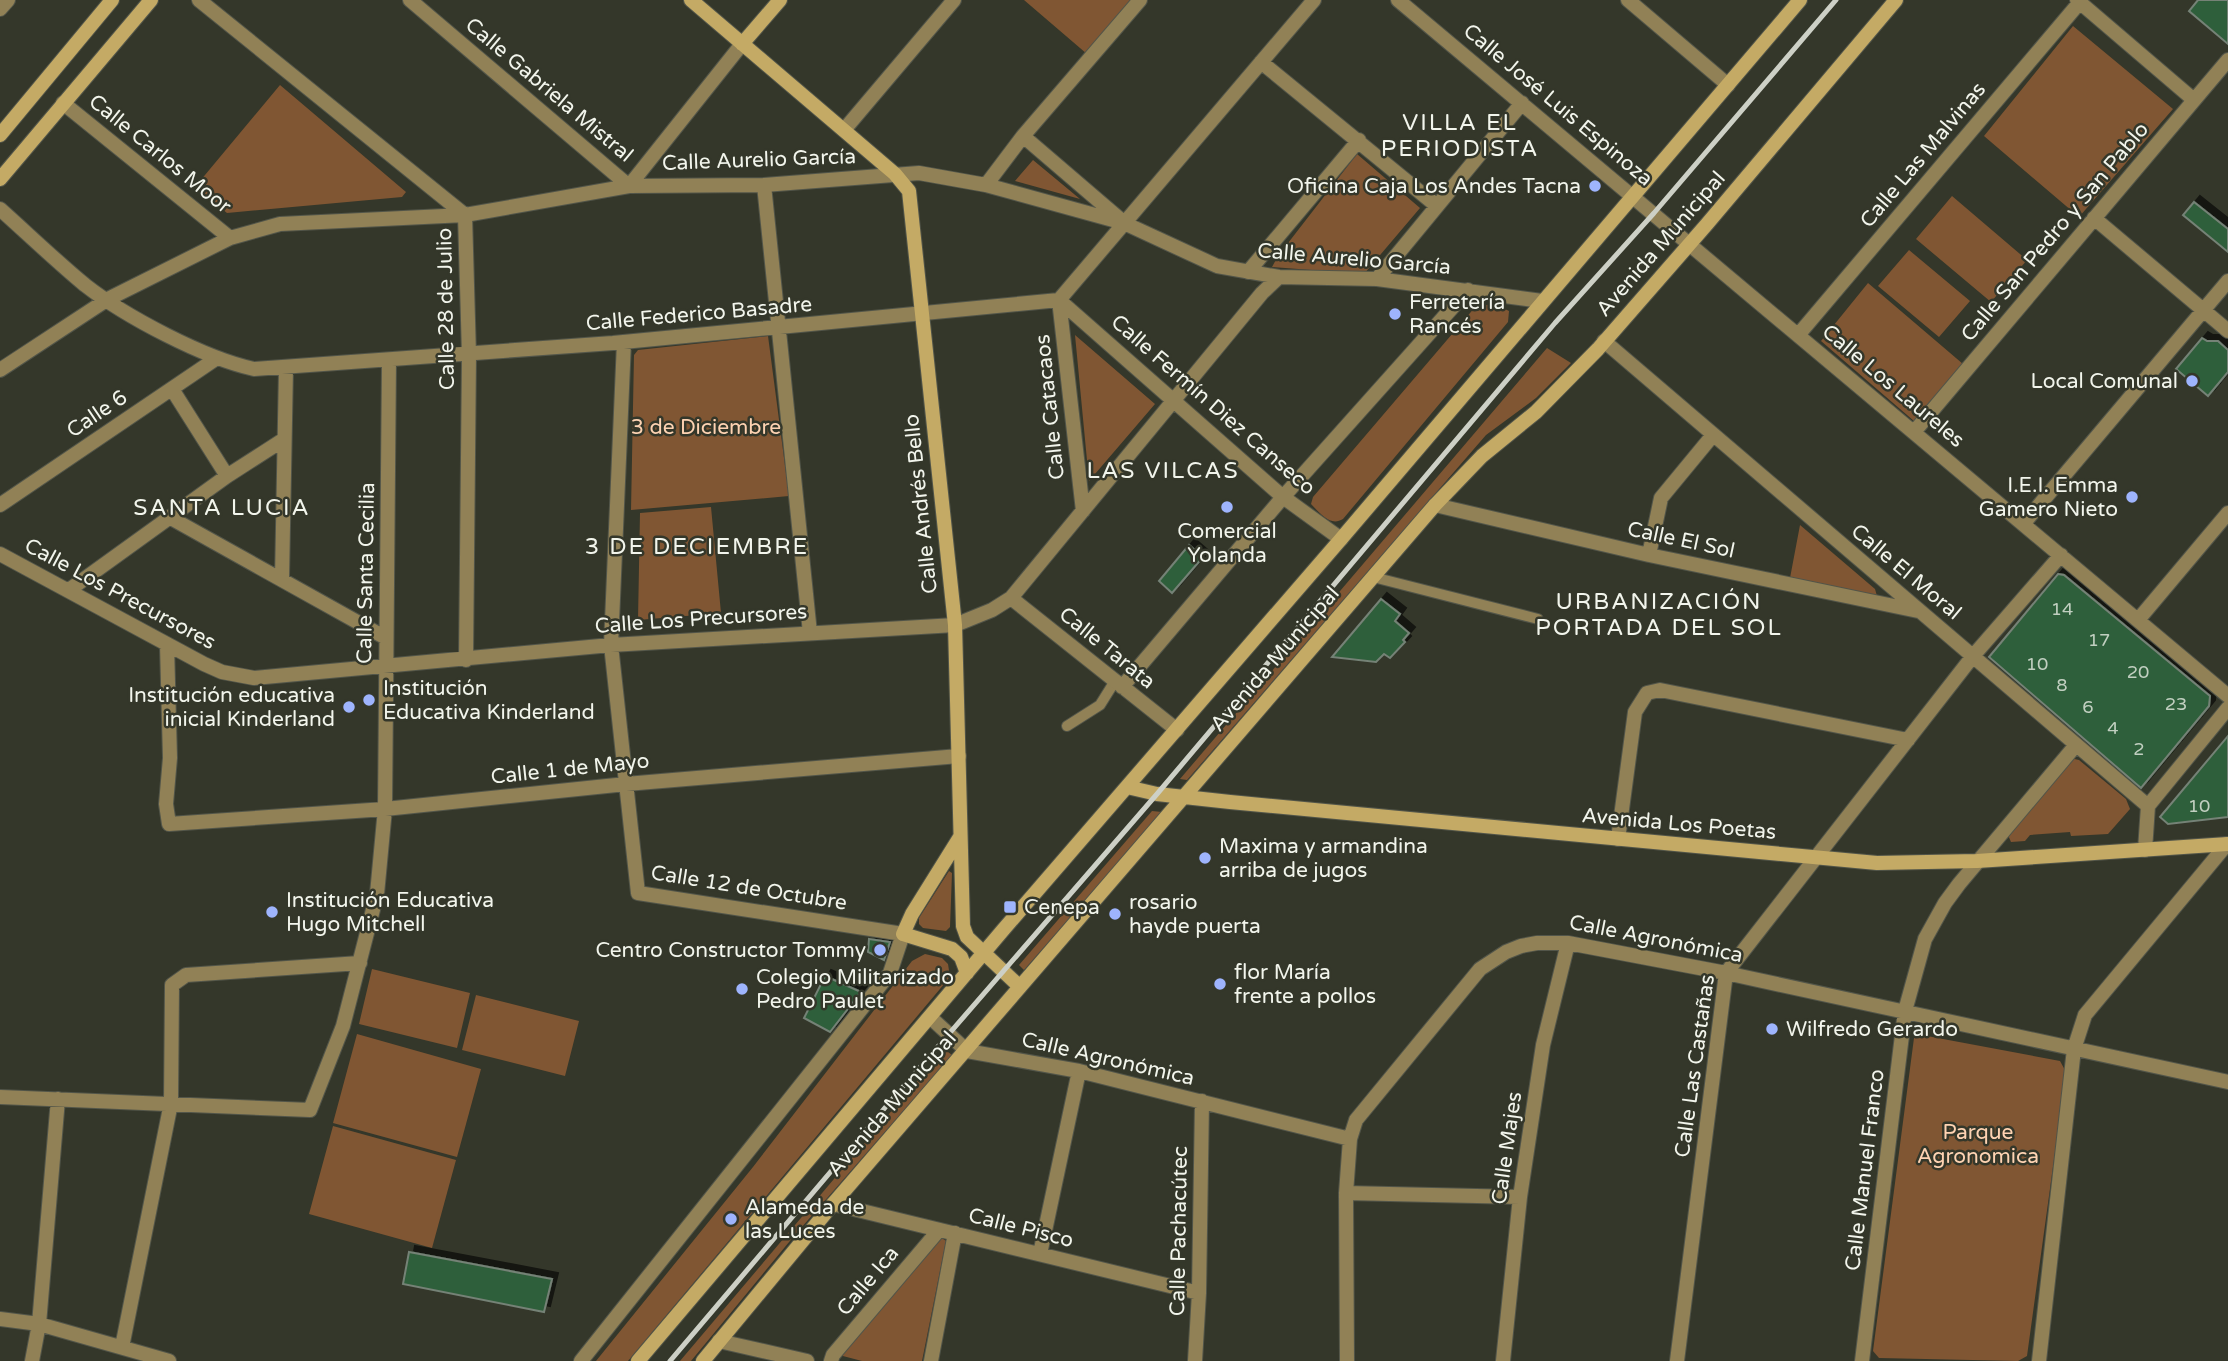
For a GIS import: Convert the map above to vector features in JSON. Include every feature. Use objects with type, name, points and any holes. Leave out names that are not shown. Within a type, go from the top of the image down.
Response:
[{"type":"main road","points":[[0,135],[113,0]]},
{"type":"main road","points":[[0,179],[151,0]]},
{"type":"main road","points":[[691,0],[895,174]]},
{"type":"main road","points":[[742,44],[780,0]]},
{"type":"main road","name":"Avenida Municipal","points":[[638,1361],[984,952],[1341,539],[1800,0]]},
{"type":"main road","name":"Avenida Municipal","points":[[703,1361],[833,1204],[1435,505],[1482,456],[1536,412],[1604,341],[1691,243],[1896,0]]},
{"type":"main road","name":"Calle Andrés Bello","points":[[895,174],[909,191],[955,625],[963,926],[967,937],[1020,987]]},
{"type":"main road","name":"Avenida Los Poetas","points":[[1127,787],[1185,797],[1877,863],[1977,861],[2227,844]]},
{"type":"main road","points":[[903,934],[912,914],[960,836]]},
{"type":"main road","name":"Calle 12 de Octubre","points":[[903,934],[952,949],[961,957],[967,973]]},
{"type":"street","points":[[0,9],[8,0]]},
{"type":"street","name":"Calle 28 de Julio","points":[[199,0],[465,215],[469,355],[466,660]]},
{"type":"street","name":"Calle Gabriela Mistral","points":[[410,0],[629,186]]},
{"type":"street","points":[[844,130],[954,0]]},
{"type":"street","points":[[986,185],[1023,136],[1140,0]]},
{"type":"street","points":[[1059,300],[1314,0]]},
{"type":"street","name":"Calle José Luis Espinoza","points":[[1398,0],[1691,243]]},
{"type":"street","points":[[1628,0],[1728,85]]},
{"type":"street","points":[[2078,1],[2194,100]]},
{"type":"street","name":"Calle Las Malvinas","points":[[1799,334],[2078,1]]},
{"type":"street","points":[[629,186],[742,44]]},
{"type":"street","name":"Calle San Pedro y San Pablo","points":[[1914,432],[2228,60]]},
{"type":"street","points":[[1261,62],[1437,206]]},
{"type":"street","name":"Calle Carlos Moor","points":[[63,103],[230,238]]},
{"type":"street","points":[[1377,279],[1522,103]]},
{"type":"street","points":[[1023,136],[1124,223]]},
{"type":"street","points":[[1248,272],[1359,140]]},
{"type":"street","name":"Calle Aurelio García","points":[[0,370],[108,299],[230,238],[280,224],[465,215],[629,186],[764,185],[895,174],[919,173],[986,185],[1124,223],[1217,266],[1279,277],[1377,279],[1542,301]]},
{"type":"street","points":[[764,185],[810,633]]},
{"type":"street","name":"Calle Federico Basadre","points":[[0,209],[87,286],[138,320],[217,358],[254,369],[624,342],[1059,300]]},
{"type":"street","points":[[2094,218],[2228,331]]},
{"type":"street","name":"Calle Los Laureles","points":[[1691,243],[2228,696]]},
{"type":"street","name":"Calle Los Precursores","points":[[0,554],[167,645],[222,671],[254,678],[611,645],[955,625],[992,610],[1011,598],[1262,293],[1279,277]]},
{"type":"street","points":[[2024,523],[2228,281]]},
{"type":"street","points":[[1119,684],[1468,290]]},
{"type":"street","name":"Calle Fermín Diez Canseco","points":[[1059,300],[1283,496],[1341,539]]},
{"type":"street","name":"Calle Catacaos","points":[[1059,300],[1083,511]]},
{"type":"street","name":"Calle El Moral","points":[[1604,341],[2148,806]]},
{"type":"street","name":"Calle 12 de Octubre","points":[[624,342],[611,645],[638,893],[903,934]]},
{"type":"street","name":"Calle 6","points":[[0,505],[217,358]]},
{"type":"street","name":"Calle Santa Cecilia","points":[[171,1103],[310,1111],[343,1026],[377,894],[385,809],[389,360]]},
{"type":"street","points":[[282,579],[286,368]]},
{"type":"street","points":[[172,389],[227,476]]},
{"type":"street","points":[[1649,555],[1661,498],[1713,435]]},
{"type":"street","points":[[69,590],[227,476],[283,440]]},
{"type":"street","name":"Calle El Sol","points":[[1435,505],[1649,555],[1919,611]]},
{"type":"street","points":[[2138,620],[2228,513]]},
{"type":"street","points":[[169,517],[386,638]]},
{"type":"street","name":"Calle Las Castañas","points":[[1677,1361],[1726,973],[1973,656],[2061,555]]},
{"type":"street","name":"Calle Tarata","points":[[1011,598],[1177,730]]},
{"type":"street","name":"Calle 1 de Mayo","points":[[167,645],[170,758],[166,804],[169,824],[385,809],[626,784],[959,756]]},
{"type":"street","points":[[1618,839],[1635,712],[1647,693],[1660,690],[1908,740]]},
{"type":"street","points":[[2145,850],[2148,806],[2228,708]]},
{"type":"street","name":"Calle Manuel Franco","points":[[1862,1361],[1905,1011],[1925,939],[1945,903],[1977,861],[2076,744]]},
{"type":"street","points":[[2039,1361],[2074,1049],[2085,1015],[2227,844]]},
{"type":"street","points":[[581,1361],[890,973],[903,934]]},
{"type":"street","name":"Calle Agronómica","points":[[967,1051],[1079,1071],[1350,1139],[1356,1120],[1480,969],[1506,952],[1521,946],[1568,943],[1726,973],[2228,1082]]},
{"type":"street","name":"Calle Majes","points":[[1503,1361],[1520,1196],[1543,1045],[1568,943]]},
{"type":"street","points":[[122,1347],[171,1103],[171,990],[175,981],[181,977],[359,963]]},
{"type":"street","points":[[930,1017],[967,1051]]},
{"type":"street","points":[[1040,1254],[1079,1071]]},
{"type":"street","points":[[0,1097],[171,1103]]},
{"type":"street","points":[[32,1361],[39,1324],[58,1099]]},
{"type":"street","name":"Calle Pachacútec","points":[[1195,1361],[1199,1293],[1202,1101]]},
{"type":"street","points":[[1347,1361],[1346,1193],[1350,1139]]},
{"type":"street","points":[[1346,1193],[1520,1196]]},
{"type":"street","name":"Calle Pisco","points":[[833,1204],[1199,1293]]},
{"type":"street","name":"Calle Ica","points":[[831,1361],[833,1355],[939,1230]]},
{"type":"street","points":[[931,1361],[955,1233]]},
{"type":"street","points":[[0,1319],[39,1324],[169,1361]]},
{"type":"street","points":[[719,1341],[807,1361]]},
{"type":"lane","points":[[1373,577],[1538,620]]},
{"type":"lane","points":[[1067,726],[1100,705],[1119,684]]},
{"type":"green space","points":[[1024,0],[1132,0],[1087,54]]},
{"type":"green space","points":[[2073,26],[2173,109],[2079,217],[1984,136]]},
{"type":"green space","points":[[280,85],[406,192],[402,197],[227,213],[195,187]]},
{"type":"green space","points":[[1357,154],[1420,208],[1364,274],[1272,267],[1278,256]]},
{"type":"green space","points":[[1033,160],[1080,199],[1015,181]]},
{"type":"green space","points":[[1952,196],[2027,260],[1991,302],[1916,239]]},
{"type":"green space","points":[[1909,250],[1970,301],[1939,337],[1878,286]]},
{"type":"green space","points":[[1868,283],[1963,364],[1914,421],[1821,341]]},
{"type":"green space","points":[[1495,304],[1509,311],[1508,322],[1343,519],[1334,521],[1322,515],[1311,504],[1313,497],[1476,306]]},
{"type":"green space","points":[[1075,335],[1155,404],[1089,481]]},
{"type":"green space","name":"3 de Diciembre","points":[[768,336],[789,496],[631,510],[634,355],[638,350]]},
{"type":"green space","points":[[1547,348],[1571,363],[1536,398],[1486,435],[1187,780],[1180,779]]},
{"type":"green space","points":[[711,507],[721,613],[638,620],[640,513]]},
{"type":"green space","points":[[1800,525],[1875,589],[1877,596],[1790,578]]},
{"type":"green space","points":[[2070,758],[2079,760],[2126,799],[2130,809],[2108,834],[2071,836],[2070,832],[2030,835],[2025,841],[2011,842],[2008,835]]},
{"type":"green space","points":[[1152,811],[1162,812],[1024,970],[1019,965]]},
{"type":"green space","points":[[949,871],[952,873],[950,927],[946,931],[923,928],[919,924],[919,918]]},
{"type":"green space","points":[[925,954],[942,958],[948,964],[950,977],[628,1361],[596,1361],[753,1167],[912,961]]},
{"type":"green space","points":[[372,969],[470,993],[457,1048],[359,1024]]},
{"type":"green space","points":[[476,995],[579,1021],[565,1076],[462,1050]]},
{"type":"green space","points":[[357,1034],[481,1069],[457,1157],[333,1123]]},
{"type":"green space","name":"Parque Agronomica","points":[[1927,1036],[2060,1061],[2066,1072],[2027,1356],[2018,1361],[1879,1358],[1873,1351],[1914,1038]]},
{"type":"green space","points":[[944,1049],[952,1055],[794,1236],[691,1361],[680,1361]]},
{"type":"green space","points":[[333,1126],[456,1160],[432,1248],[309,1214]]},
{"type":"green space","points":[[939,1236],[946,1241],[922,1361],[862,1361],[839,1355]]},
{"type":"building","points":[[2198,0],[2228,0],[2228,44],[2189,11]]},
{"type":"building","points":[[2194,202],[2228,229],[2228,252],[2183,215]]},
{"type":"building","points":[[2202,338],[2218,341],[2228,350],[2228,372],[2208,396],[2176,369]]},
{"type":"building","points":[[1189,545],[1203,557],[1172,593],[1159,581]]},
{"type":"building","points":[[2058,574],[2064,575],[2210,696],[2209,706],[2141,788],[1989,657]]},
{"type":"building","points":[[1381,599],[1400,614],[1395,621],[1409,633],[1403,640],[1405,642],[1390,658],[1384,654],[1376,662],[1332,657]]},
{"type":"building","points":[[2228,736],[2228,817],[2168,824],[2160,817]]},
{"type":"building","name":"Centro Constructor Tommy","points":[[869,939],[890,942],[884,960],[868,952]]},
{"type":"building","points":[[825,976],[861,992],[830,1032],[804,1018]]},
{"type":"building","points":[[409,1252],[552,1279],[544,1312],[403,1284]]},
{"type":"railway","points":[[670,1361],[1157,794],[1555,323],[1654,213],[1836,0]]},
{"type":"place","name":"Oficina Caja Los Andes Tacna","points":[[1595,186]]},
{"type":"place","name":"Ferretería Rancés","points":[[1395,314]]},
{"type":"place","name":"Local Comunal","points":[[2192,381]]},
{"type":"place","name":"I.E.I. Emma Gamero Nieto","points":[[2132,497]]},
{"type":"place","name":"Comercial Yolanda","points":[[1227,507]]},
{"type":"place","name":"Institución Educativa Kinderland","points":[[369,700]]},
{"type":"place","name":"Institución educativa inicial Kinderland","points":[[349,707]]},
{"type":"place","name":"Maxima y armandina arriba de jugos","points":[[1205,858]]},
{"type":"place","name":"Cenepa","points":[[1010,907]]},
{"type":"place","name":"Institución Educativa Hugo Mitchell","points":[[272,912]]},
{"type":"place","name":"rosario hayde puerta","points":[[1115,914]]},
{"type":"place","name":"Centro Constructor Tommy","points":[[880,950]]},
{"type":"place","name":"flor María frente a pollos","points":[[1220,984]]},
{"type":"place","name":"Colegio Militarizado Pedro Paulet","points":[[742,989]]},
{"type":"place","name":"Wilfredo Gerardo","points":[[1772,1029]]},
{"type":"place","name":"Alameda de las Luces","points":[[731,1219]]},
{"type":"district","name":"VILLA EL PERIODISTA","points":[[1460,136]]},
{"type":"district","name":"LAS VILCAS","points":[[1163,471]]},
{"type":"district","name":"SANTA LUCIA","points":[[222,508]]},
{"type":"district","name":"3 DE DECIEMBRE","points":[[697,547]]},
{"type":"district","name":"URBANIZACIÓN PORTADA DEL SOL","points":[[1659,615]]}]
